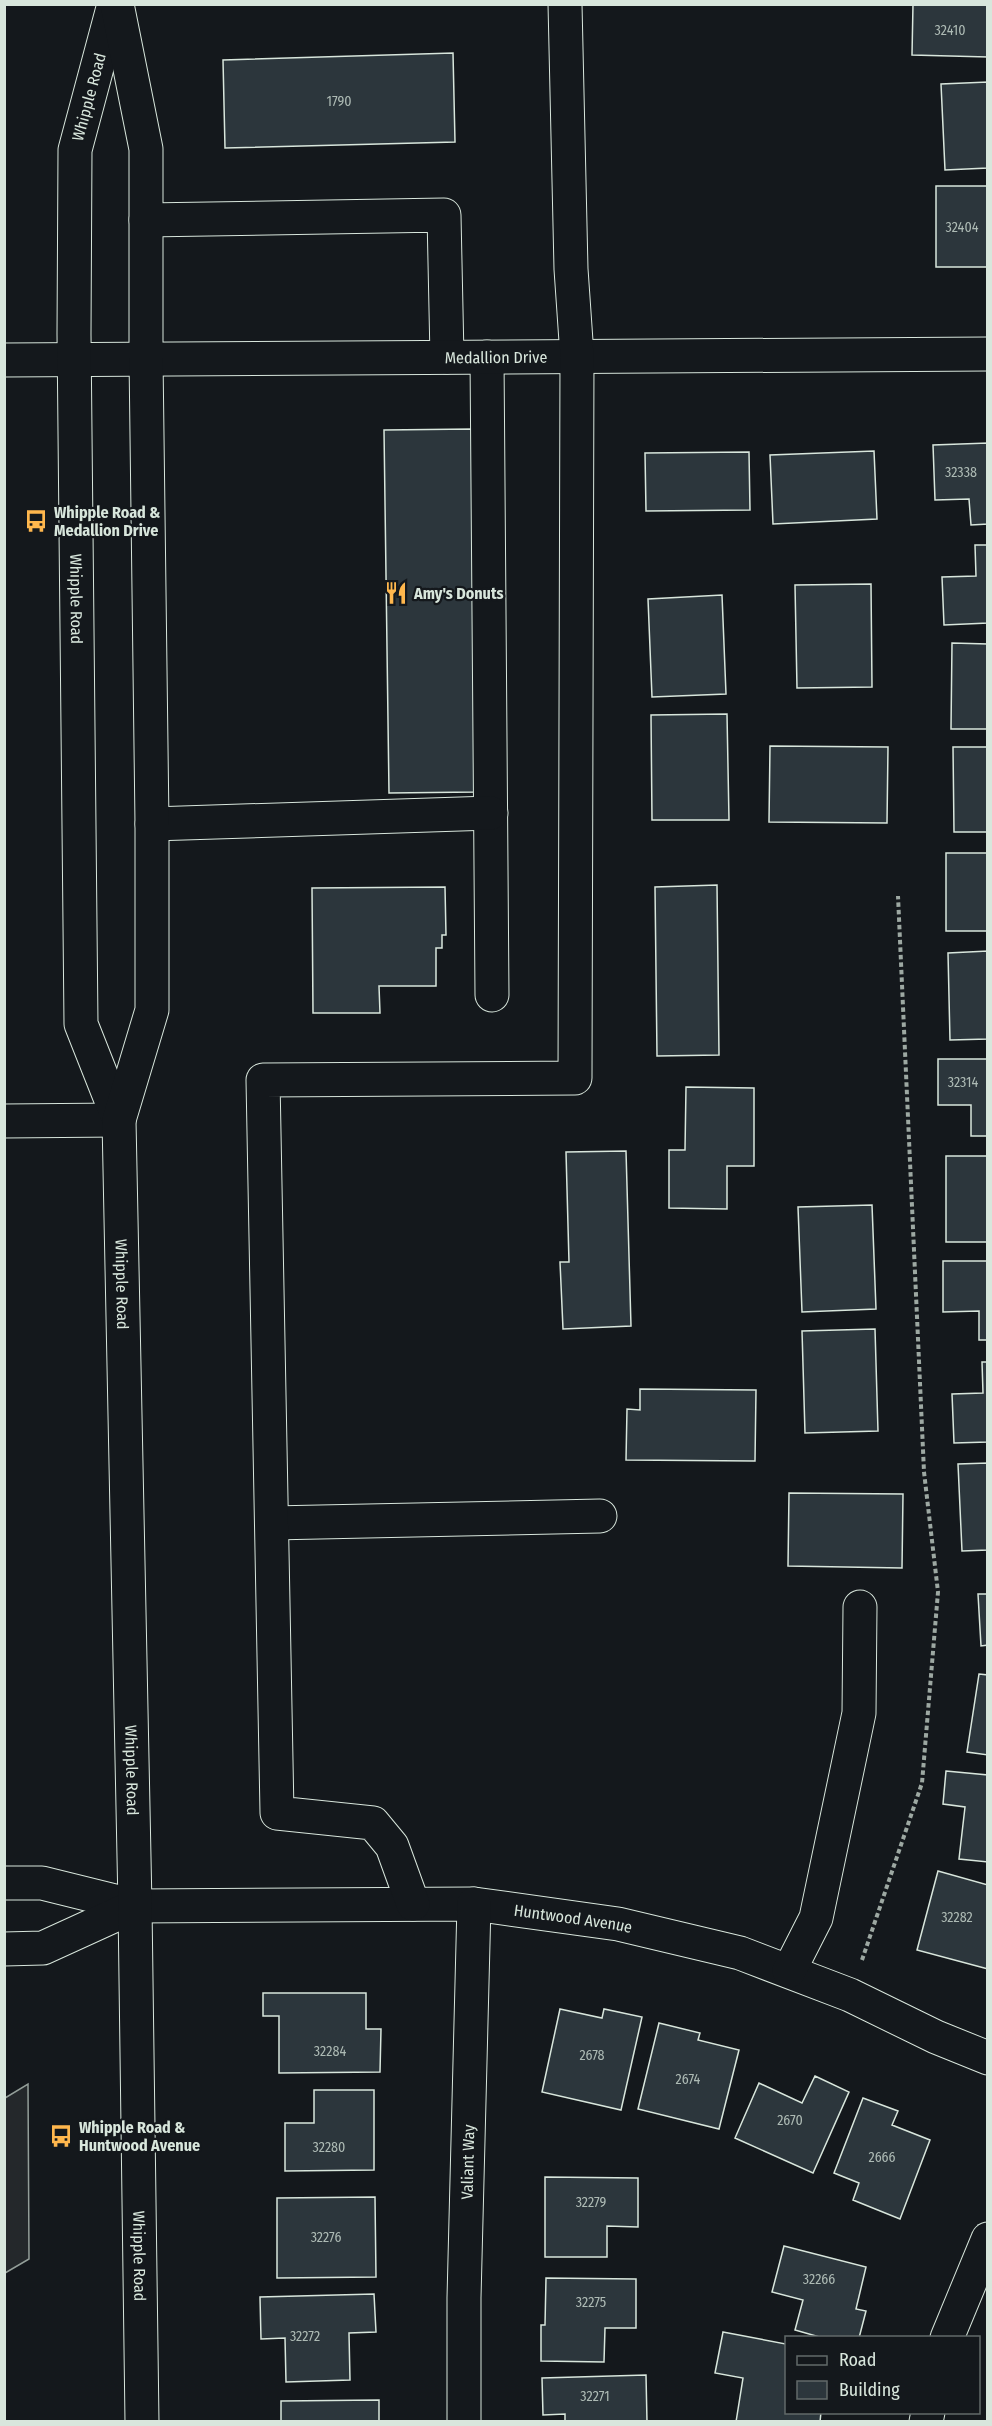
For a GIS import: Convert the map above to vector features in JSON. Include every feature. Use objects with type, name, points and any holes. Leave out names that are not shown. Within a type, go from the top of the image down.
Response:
[{"type":"main road","name":"Whipple Road","points":[[116,4],[146,149],[152,1010],[120,1120],[142,2421]]},
{"type":"main road","name":"Whipple Road","points":[[116,4],[75,150],[75,358],[81,1024],[120,1120]]},
{"type":"main road","points":[[413,1904],[392,1846],[373,1823],[278,1812],[263,1080],[575,1078],[577,356],[571,269],[565,4]]},
{"type":"main road","points":[[146,220],[444,215],[447,357]]},
{"type":"main road","name":"Medallion Drive","points":[[4,360],[987,354]]},
{"type":"main road","points":[[487,357],[492,995]]},
{"type":"main road","points":[[152,824],[491,813]]},
{"type":"main road","points":[[4,1121],[120,1120]]},
{"type":"main road","points":[[272,1523],[600,1516]]},
{"type":"main road","points":[[789,1971],[816,1918],[859,1713],[860,1607]]},
{"type":"main road","name":"Huntwood Avenue","points":[[4,1883],[42,1883],[135,1906],[474,1904],[618,1924],[740,1953],[850,1995],[936,2037],[987,2058]]},
{"type":"main road","name":"Valiant Way","points":[[464,2421],[464,2298],[474,1904]]},
{"type":"main road","name":"Huntwood Avenue","points":[[4,1949],[43,1948],[135,1906]]},
{"type":"main road","points":[[947,2336],[987,2239]]},
{"type":"path","points":[[850,1995],[922,1784],[938,1592],[924,1472],[898,896]]},
{"type":"shaded area","points":[[28,2084],[29,2259],[5,2273],[5,2098]]},
{"type":"building","points":[[913,4],[988,4],[988,57],[912,55]]},
{"type":"building","points":[[453,53],[455,142],[225,148],[223,60]]},
{"type":"building","points":[[988,82],[988,168],[945,170],[941,84]]},
{"type":"building","points":[[936,186],[988,186],[988,267],[936,267]]},
{"type":"building","points":[[472,429],[476,792],[389,793],[384,430]]},
{"type":"building","points":[[988,443],[988,524],[971,525],[969,499],[935,500],[933,445]]},
{"type":"building","points":[[874,451],[877,519],[773,524],[770,455]]},
{"type":"building","points":[[749,452],[750,510],[646,511],[645,453]]},
{"type":"building","points":[[975,545],[988,545],[988,623],[944,625],[942,577],[976,576]]},
{"type":"building","points":[[871,584],[872,687],[797,688],[795,585]]},
{"type":"building","points":[[722,595],[726,694],[652,697],[648,599]]},
{"type":"building","points":[[952,643],[988,644],[988,729],[951,729]]},
{"type":"building","points":[[727,714],[729,820],[652,820],[651,715]]},
{"type":"building","points":[[770,746],[888,747],[887,823],[769,822]]},
{"type":"building","points":[[953,747],[988,747],[988,832],[954,832]]},
{"type":"building","points":[[946,853],[988,853],[988,931],[946,931]]},
{"type":"building","points":[[717,885],[719,1055],[657,1056],[655,887]]},
{"type":"building","points":[[445,887],[446,935],[442,935],[442,948],[436,948],[436,986],[379,986],[380,1013],[313,1013],[312,888]]},
{"type":"building","points":[[988,951],[988,1039],[950,1040],[948,953]]},
{"type":"building","points":[[938,1059],[988,1059],[988,1136],[971,1136],[971,1105],[938,1105]]},
{"type":"building","points":[[686,1087],[754,1088],[754,1166],[727,1166],[727,1209],[669,1208],[669,1150],[685,1150]]},
{"type":"building","points":[[626,1151],[631,1326],[563,1329],[560,1262],[569,1262],[566,1152]]},
{"type":"building","points":[[946,1156],[988,1156],[988,1242],[946,1242]]},
{"type":"building","points":[[872,1205],[876,1309],[802,1312],[798,1207]]},
{"type":"building","points":[[943,1261],[988,1261],[988,1340],[979,1340],[979,1311],[943,1312]]},
{"type":"building","points":[[875,1329],[878,1431],[805,1433],[802,1331]]},
{"type":"building","points":[[982,1362],[988,1362],[988,1442],[954,1443],[952,1394],[983,1393]]},
{"type":"building","points":[[640,1389],[756,1390],[755,1461],[626,1460],[627,1409],[640,1410]]},
{"type":"building","points":[[988,1463],[988,1550],[962,1551],[958,1464]]},
{"type":"building","points":[[789,1493],[903,1494],[902,1568],[788,1566]]},
{"type":"building","points":[[978,1594],[988,1594],[988,1645],[981,1646]]},
{"type":"building","points":[[979,1674],[988,1675],[988,1755],[967,1752]]},
{"type":"building","points":[[946,1771],[988,1775],[988,1862],[959,1859],[965,1807],[943,1804]]},
{"type":"building","points":[[938,1871],[988,1885],[988,1969],[917,1950]]},
{"type":"building","points":[[263,1993],[366,1993],[366,2029],[381,2029],[380,2072],[279,2073],[279,2016],[263,2016]]},
{"type":"building","points":[[560,2009],[602,2018],[604,2009],[642,2017],[621,2110],[542,2092]]},
{"type":"building","points":[[659,2023],[700,2033],[698,2040],[739,2050],[719,2129],[638,2109]]},
{"type":"building","points":[[815,2076],[849,2092],[813,2173],[735,2138],[759,2083],[802,2103]]},
{"type":"building","points":[[314,2090],[374,2090],[374,2170],[285,2171],[285,2123],[314,2123]]},
{"type":"building","points":[[863,2098],[898,2111],[892,2125],[930,2140],[900,2219],[853,2200],[859,2183],[834,2173]]},
{"type":"building","points":[[545,2177],[638,2178],[638,2227],[607,2226],[607,2257],[545,2257]]},
{"type":"building","points":[[375,2197],[376,2277],[277,2278],[277,2198]]},
{"type":"building","points":[[784,2246],[866,2267],[856,2309],[866,2311],[860,2336],[816,2336],[795,2330],[803,2300],[772,2292]]},
{"type":"building","points":[[546,2278],[636,2279],[636,2328],[605,2328],[604,2362],[541,2361],[541,2325],[545,2325]]},
{"type":"building","points":[[374,2294],[376,2332],[349,2333],[350,2380],[286,2382],[285,2338],[261,2339],[260,2297]]},
{"type":"building","points":[[723,2332],[785,2344],[785,2414],[821,2414],[820,2422],[736,2422],[743,2378],[715,2373]]},
{"type":"building","points":[[646,2375],[647,2422],[565,2422],[565,2414],[543,2415],[542,2378]]},
{"type":"building","points":[[379,2400],[379,2422],[281,2422],[281,2401]]},
{"type":"place","name":"Whipple Road & Medallion Drive","points":[[36,521]]},
{"type":"place","name":"Amy's Donuts","points":[[396,593]]},
{"type":"place","name":"Whipple Road & Huntwood Avenue","points":[[61,2136]]}]
